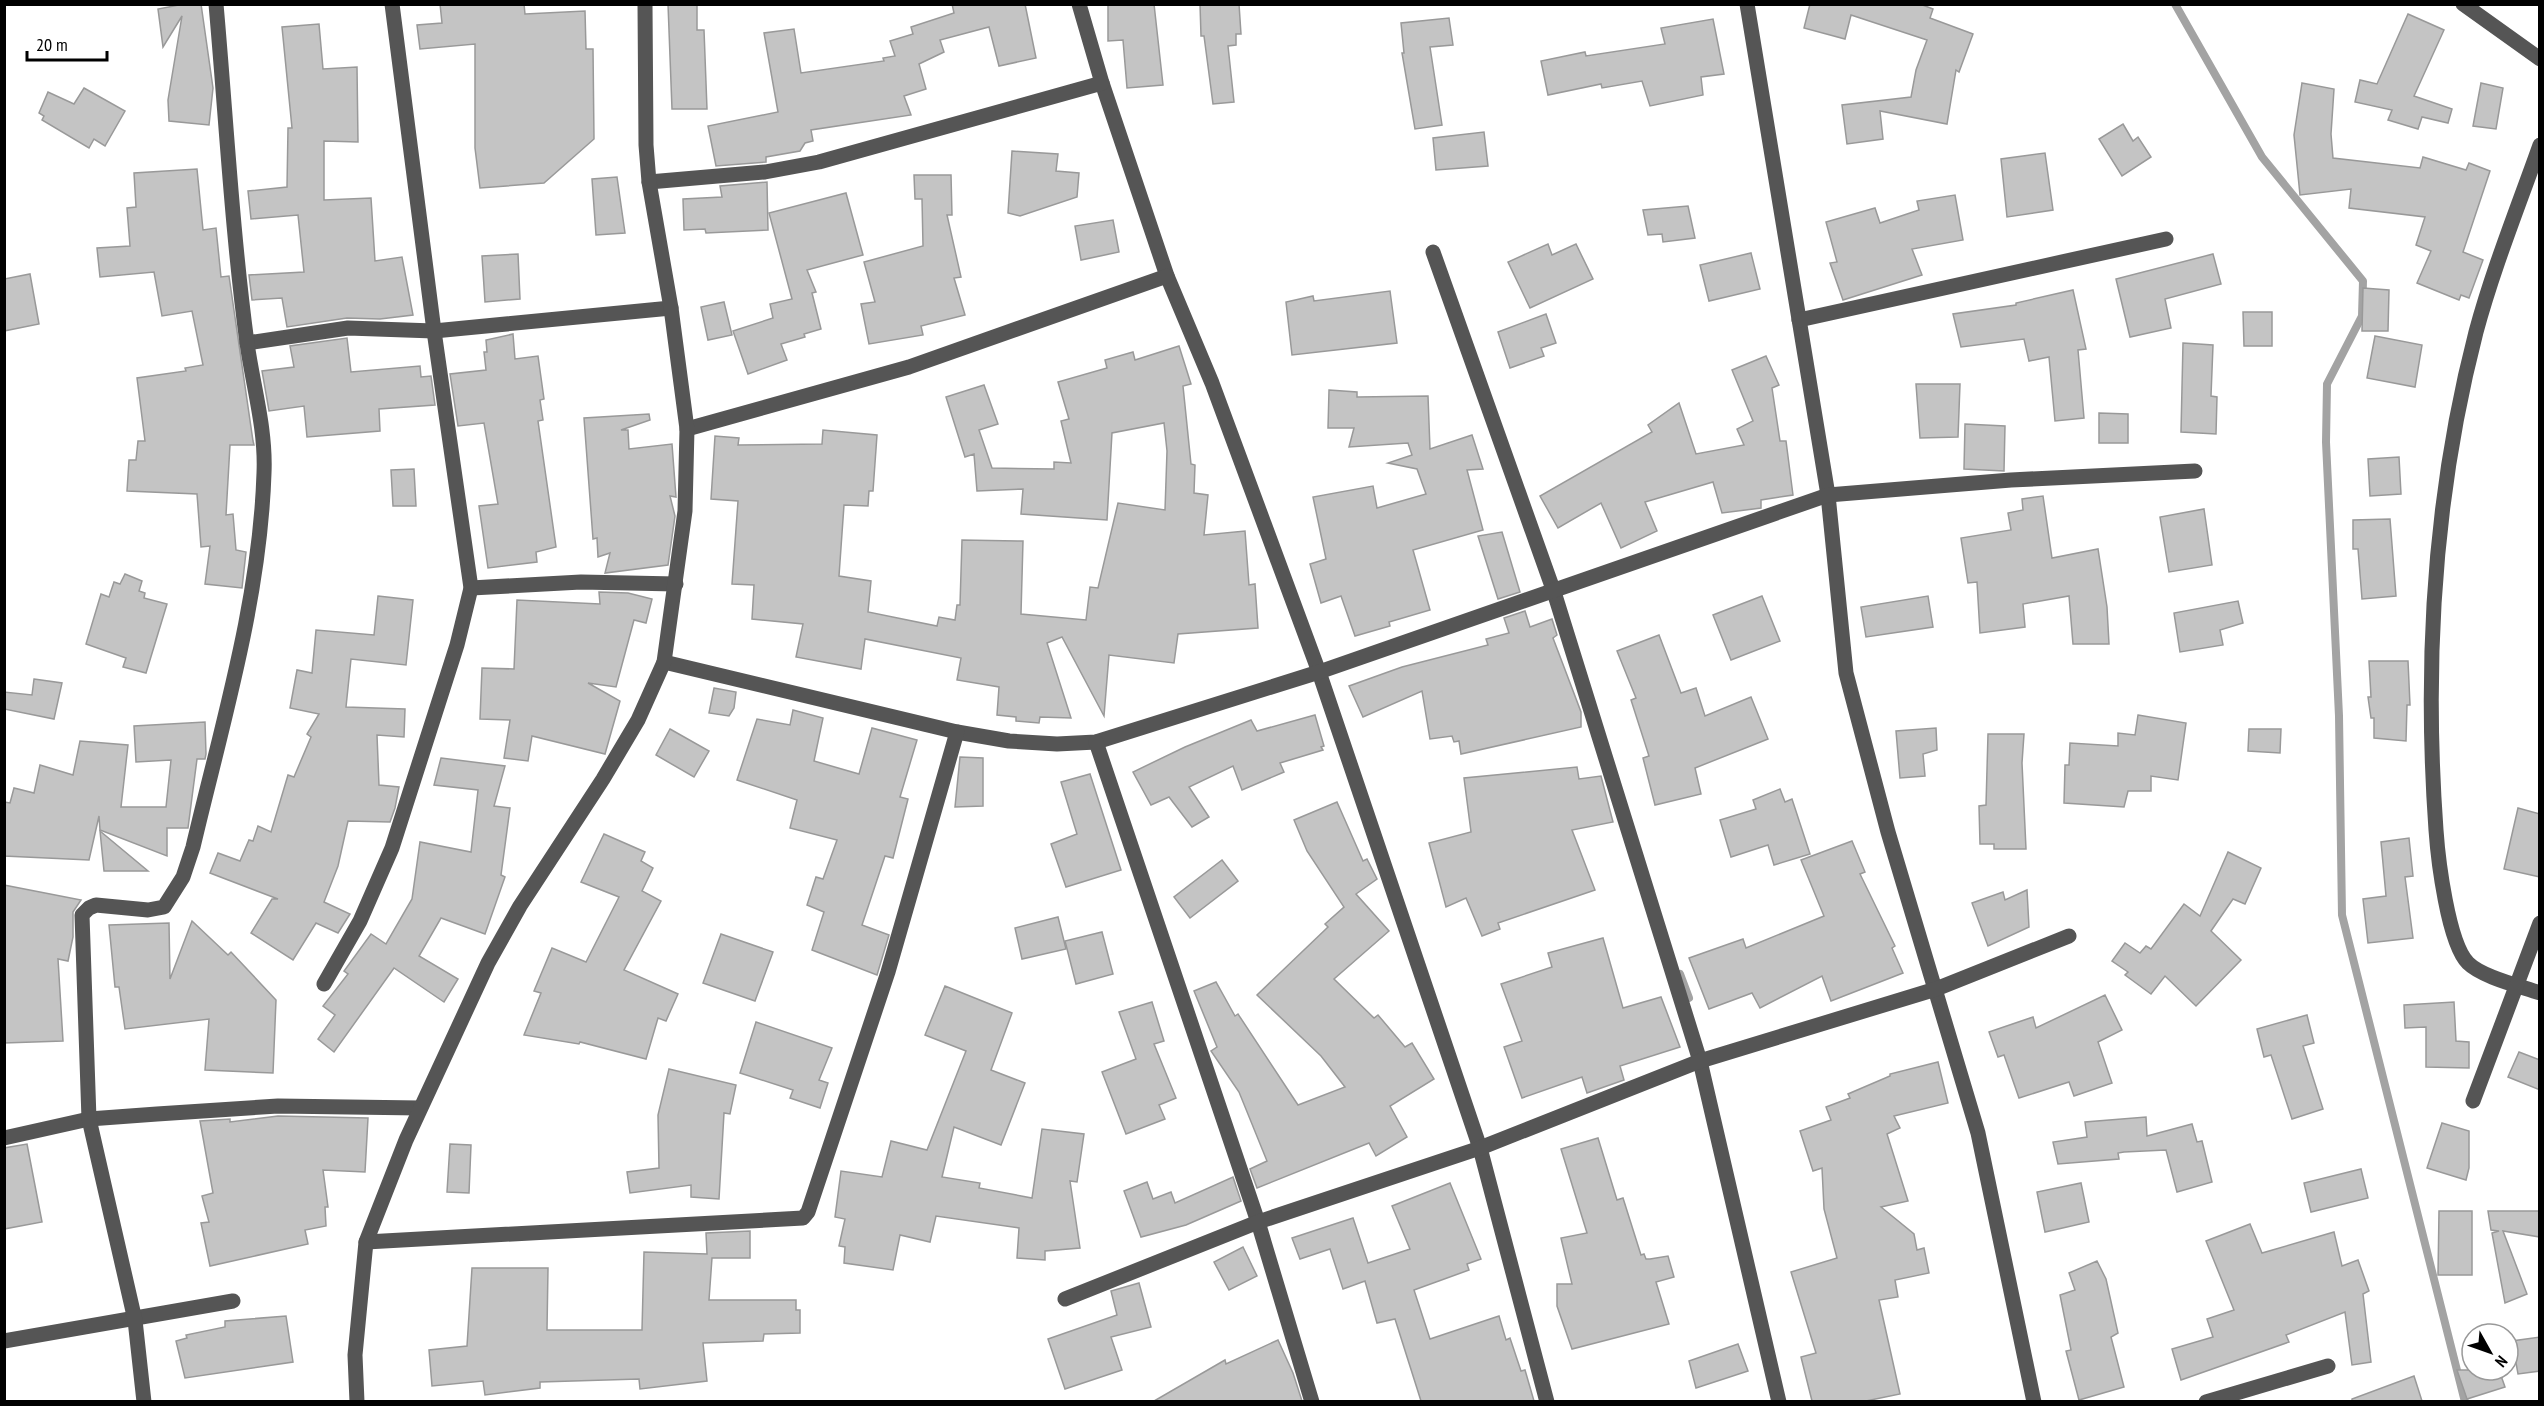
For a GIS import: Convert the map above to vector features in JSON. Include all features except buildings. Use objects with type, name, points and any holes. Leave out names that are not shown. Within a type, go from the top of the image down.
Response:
[{"type":"street","points":[[144,1401],[135,1320],[89,1119],[82,915],[96,905],[148,910],[164,907],[172,897],[193,847],[239,654],[254,573],[264,470],[262,434],[247,343],[216,4]]},
{"type":"street","points":[[324,984],[360,921],[392,848],[457,645],[471,588],[434,331],[392,4]]},
{"type":"street","points":[[357,1401],[355,1355],[358,1296],[366,1242],[420,1108],[488,963],[520,906],[632,730],[663,662],[685,511],[687,429],[671,308],[649,182],[646,145],[645,4]]},
{"type":"street","points":[[1078,4],[1167,276],[1212,383],[1318,672],[1480,1148],[1547,1401]]},
{"type":"street","points":[[1747,4],[1828,495],[1846,673],[1888,832],[1978,1133],[2034,1401]]},
{"type":"street","points":[[2471,7],[2540,58]]},
{"type":"street","points":[[649,182],[765,172],[819,162],[1102,83]]},
{"type":"street","points":[[2540,145],[2477,330],[2457,413],[2443,494],[2433,615],[2431,756],[2438,854],[2451,923],[2460,953],[2476,969],[2540,993]]},
{"type":"street","points":[[1799,320],[2166,238]]},
{"type":"street","points":[[1433,252],[1554,592],[1700,1062],[1779,1401]]},
{"type":"street","points":[[687,429],[909,367],[1167,276]]},
{"type":"street","points":[[247,343],[348,328],[434,331],[671,308]]},
{"type":"street","points":[[663,662],[957,732],[1009,741],[1057,744],[1096,742],[1318,672],[1554,592],[1828,495],[2011,480],[2194,471]]},
{"type":"street","points":[[471,588],[581,582],[676,584]]},
{"type":"street","points":[[366,1242],[803,1218],[808,1212],[888,972],[957,732]]},
{"type":"street","points":[[1096,742],[1258,1222],[1312,1401]]},
{"type":"street","points":[[2473,1101],[2540,923]]},
{"type":"street","points":[[1065,1299],[1258,1222],[1480,1148],[1700,1062],[1936,989],[2068,936]]},
{"type":"street","points":[[4,1138],[89,1119],[278,1106],[420,1108]]},
{"type":"street","points":[[4,1341],[135,1320],[233,1300]]},
{"type":"street","points":[[2206,1401],[2328,1366]]},
{"type":"waterway","points":[[2175,4],[2262,157],[2363,281],[2362,316],[2327,384],[2326,442],[2339,716],[2342,915],[2465,1402]]},
{"type":"waterway","points":[[1680,974],[1689,998]]}]
